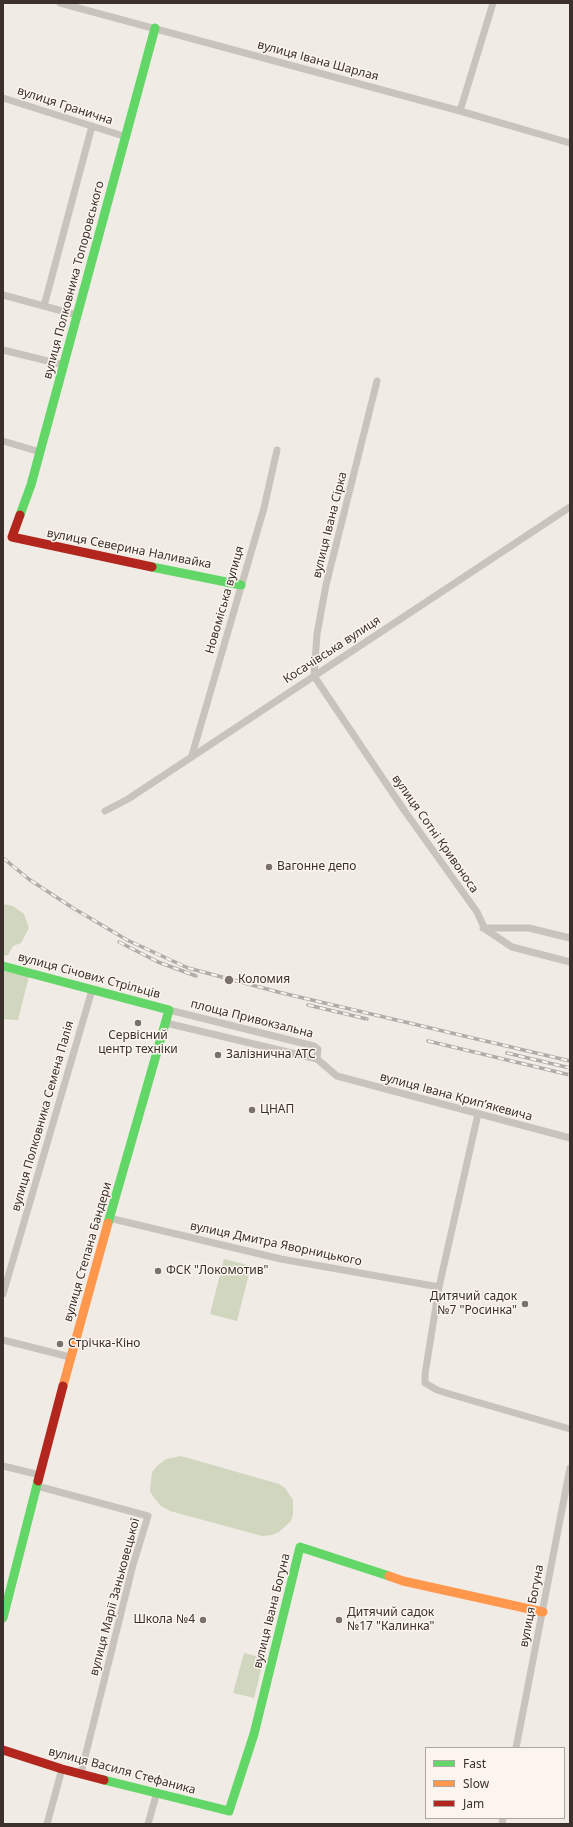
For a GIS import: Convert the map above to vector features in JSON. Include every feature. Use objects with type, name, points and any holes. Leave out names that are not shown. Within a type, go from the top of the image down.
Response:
[{"type":"street","name":"вулиця Івана Шарлая","points":[[60,3],[460,111],[570,143]]},
{"type":"street","points":[[460,111],[493,3]]},
{"type":"street","name":"вулиця Полковника Топоровського","points":[[12,537],[31,485],[155,28]]},
{"type":"street","name":"вулиця Гранична","points":[[3,98],[120,135]]},
{"type":"street","points":[[44,306],[92,126]]},
{"type":"street","points":[[3,295],[77,315]]},
{"type":"street","points":[[3,350],[64,365]]},
{"type":"street","name":"вулиця Івана Сірка","points":[[314,676],[317,634],[326,585],[377,382]]},
{"type":"street","points":[[3,441],[40,452]]},
{"type":"street","name":"Новоміська вулиця","points":[[192,755],[264,508],[277,450]]},
{"type":"street","name":"Косачівська вулиця","points":[[105,811],[128,799],[192,755],[570,506]]},
{"type":"street","name":"вулиця Северина Наливайка","points":[[12,537],[241,585]]},
{"type":"street","name":"вулиця Сотні Кривоноса","points":[[314,676],[404,810],[477,912],[483,928]]},
{"type":"street","points":[[483,928],[530,928],[570,938]]},
{"type":"street","points":[[483,928],[503,942],[516,948],[570,962]]},
{"type":"street","name":"вулиця Січових Стрільців","points":[[3,966],[169,1010]]},
{"type":"street","name":"вулиця Полковника Семена Палія","points":[[3,1294],[92,990]]},
{"type":"street","name":"вулиця Степана Бандери","points":[[3,1618],[70,1357],[169,1010]]},
{"type":"street","name":"площа Привокзальна","points":[[169,1010],[314,1046],[318,1049],[317,1059]]},
{"type":"street","name":"площа Привокзальна","points":[[166,1023],[317,1059],[337,1076]]},
{"type":"street","name":"вулиця Івана Крипʼякевича","points":[[337,1076],[570,1138]]},
{"type":"street","points":[[478,1114],[439,1287],[425,1374],[425,1383],[436,1390],[570,1429]]},
{"type":"street","name":"вулиця Дмитра Яворницького","points":[[109,1218],[281,1259],[439,1287]]},
{"type":"street","points":[[3,1340],[70,1357]]},
{"type":"street","points":[[3,1466],[40,1475]]},
{"type":"street","name":"вулиця Богуна","points":[[516,1747],[570,1468]]},
{"type":"street","name":"вулиця Марії Заньковецької","points":[[37,1486],[148,1516],[133,1565],[81,1773]]},
{"type":"street","name":"вулиця Івана Богуна","points":[[232,1806],[254,1734],[300,1548],[403,1581],[543,1612]]},
{"type":"street","name":"вулиця Василя Стефаника","points":[[3,1750],[62,1769],[229,1811],[232,1806]]},
{"type":"street","points":[[47,1824],[62,1769]]},
{"type":"street","points":[[148,1824],[157,1792]]},
{"type":"green space","points":[[3,904],[13,906],[24,914],[29,928],[21,943],[13,946],[8,955],[3,956]]},
{"type":"green space","points":[[3,971],[29,976],[18,1020],[3,1019]]},
{"type":"green space","points":[[224,1259],[251,1266],[237,1321],[210,1314]]},
{"type":"green space","points":[[181,1456],[279,1484],[285,1488],[293,1500],[293,1514],[291,1521],[279,1532],[272,1535],[262,1536],[170,1511],[161,1506],[150,1491],[152,1472],[166,1459]]},
{"type":"green space","points":[[244,1653],[264,1658],[254,1698],[233,1693]]},
{"type":"railway","points":[[3,858],[30,880],[73,908],[127,940],[188,968],[278,992],[570,1061]]},
{"type":"railway","points":[[119,942],[158,962],[196,976]]},
{"type":"railway","points":[[308,1005],[367,1019]]},
{"type":"railway","points":[[428,1041],[570,1075]]},
{"type":"railway","points":[[507,1053],[570,1068]]},
{"type":"traffic: fast","points":[[20,515],[31,485],[155,28]]},
{"type":"traffic: fast","points":[[152,567],[241,585]]},
{"type":"traffic: fast","points":[[3,966],[169,1010],[108,1223]]},
{"type":"traffic: fast","points":[[3,1618],[38,1481]]},
{"type":"traffic: fast","points":[[104,1780],[229,1811],[254,1734],[300,1547],[389,1576]]},
{"type":"traffic: slow","points":[[63,1386],[108,1223]]},
{"type":"traffic: slow","points":[[389,1576],[403,1581],[543,1612]]},
{"type":"traffic: jam","points":[[20,515],[12,537],[152,567]]},
{"type":"traffic: jam","points":[[38,1481],[63,1386]]},
{"type":"traffic: jam","points":[[3,1750],[62,1769],[104,1780]]},
{"type":"place","name":"Вагонне депо","points":[[269,867]]},
{"type":"place","name":"Коломия","points":[[229,980]]},
{"type":"place","name":"Сервісний центр техніки","points":[[138,1023]]},
{"type":"place","name":"Залізнична АТС","points":[[218,1055]]},
{"type":"place","name":"ЦНАП","points":[[252,1110]]},
{"type":"place","name":"ФСК \"Локомотив\"","points":[[158,1271]]},
{"type":"place","name":"Дитячий садок №7 \"Росинка\"","points":[[525,1304]]},
{"type":"place","name":"Стрічка-Кіно","points":[[60,1344]]},
{"type":"place","name":"Школа №4","points":[[203,1620]]},
{"type":"place","name":"Дитячий садок №17 \"Калинка\"","points":[[339,1620]]}]
